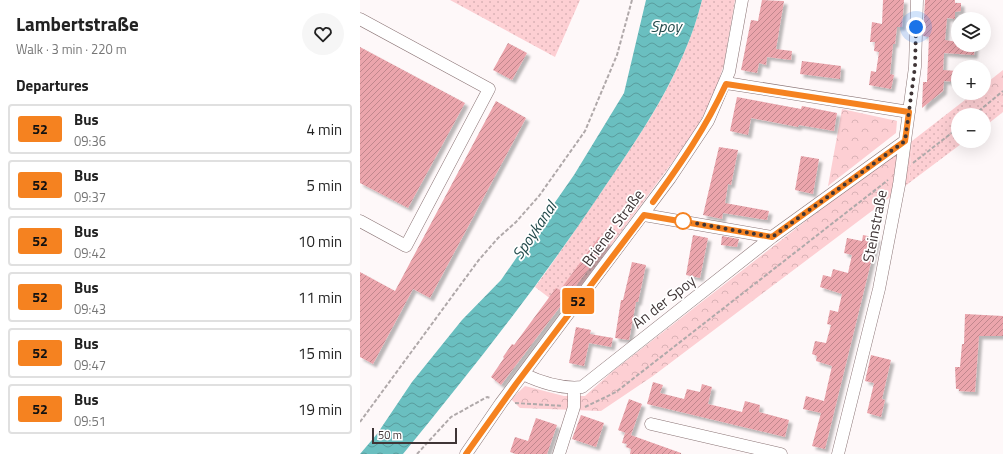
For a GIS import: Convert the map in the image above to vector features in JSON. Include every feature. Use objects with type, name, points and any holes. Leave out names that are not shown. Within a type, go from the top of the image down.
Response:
[{"type":"street","name":"Briener Straße","points":[[466,454],[501,403],[644,215],[700,134],[726,84],[733,57],[742,0]]},
{"type":"street","name":"Steinstraße","points":[[838,454],[879,289],[901,172],[915,67],[917,0]]},
{"type":"street","points":[[360,19],[489,89],[406,246],[360,221]]},
{"type":"street","points":[[726,84],[909,112]]},
{"type":"street","name":"An der Spoy","points":[[574,388],[582,387],[772,237],[905,141]]},
{"type":"street","points":[[644,215],[772,237]]},
{"type":"street","points":[[523,374],[537,381],[574,388],[574,407],[558,454]]},
{"type":"street","points":[[651,424],[781,454]]},
{"type":"path","points":[[360,422],[478,261],[498,238],[516,222],[540,196],[585,131],[617,55],[632,0]]},
{"type":"path","points":[[982,108],[1003,91]]},
{"type":"path","points":[[417,454],[451,417],[487,397],[501,403],[586,407],[616,392],[889,179],[901,172],[951,133]]},
{"type":"green space","points":[[450,0],[580,0],[555,57]]},
{"type":"green space","points":[[702,0],[735,0],[724,64],[713,97],[694,133],[564,309],[535,287],[621,163],[663,97],[685,50],[695,25]]},
{"type":"green space","points":[[1003,70],[1003,104],[991,96],[991,79]]},
{"type":"green space","points":[[991,96],[1003,104],[1003,112],[991,121],[991,108],[955,108],[965,100],[991,100]]},
{"type":"green space","points":[[842,109],[897,121],[896,133],[828,186]]},
{"type":"green space","points":[[951,111],[951,148],[956,148],[909,183],[912,141]]},
{"type":"green space","points":[[912,141],[909,183],[653,376],[601,411],[520,408],[511,399],[525,386],[564,396],[585,396],[613,371],[816,213]]},
{"type":"water","name":"Spoy","points":[[646,0],[702,0],[684,53],[645,127],[552,263],[479,359],[403,454],[360,454],[377,434],[412,382],[462,320],[501,280],[574,175],[624,93]]},
{"type":"building","points":[[762,0],[784,1],[776,49],[792,51],[791,60],[767,57],[766,65],[759,63],[757,73],[741,70],[751,20],[758,21]]},
{"type":"building","points":[[883,0],[904,0],[902,27],[897,27],[895,44],[893,44],[890,74],[894,75],[891,89],[869,85],[871,71],[876,72],[879,52],[874,51],[875,42],[870,42],[872,22],[882,24]]},
{"type":"building","points":[[925,0],[955,0],[955,3],[961,3],[961,11],[951,12],[951,18],[947,18],[945,40],[951,41],[951,52],[974,52],[974,55],[944,53],[943,70],[951,71],[951,82],[944,81],[943,91],[922,108],[923,82],[927,82],[929,37],[923,36]]},
{"type":"building","points":[[508,43],[527,53],[512,80],[493,70]]},
{"type":"building","points":[[360,47],[465,103],[408,208],[360,183]]},
{"type":"building","points":[[802,61],[841,66],[840,79],[800,74]]},
{"type":"building","points":[[737,97],[801,109],[802,106],[837,113],[834,131],[799,125],[798,127],[751,118],[748,135],[730,131]]},
{"type":"building","points":[[496,101],[526,118],[430,298],[413,289],[373,364],[360,357],[360,272],[395,291]]},
{"type":"building","points":[[719,147],[738,150],[731,185],[728,184],[725,203],[769,211],[767,220],[723,213],[722,219],[703,215]]},
{"type":"building","points":[[801,156],[819,159],[813,194],[795,190]]},
{"type":"building","points":[[693,235],[708,238],[700,278],[686,275]]},
{"type":"building","points":[[863,235],[877,238],[825,449],[812,446],[821,413],[803,409],[806,396],[824,401],[832,366],[816,361],[817,356],[812,354],[815,341],[826,343],[831,325],[827,324],[830,310],[838,312],[842,294],[820,287],[823,275],[831,277],[833,269],[848,273],[852,255],[844,253],[847,238],[862,241]]},
{"type":"building","points":[[722,236],[739,239],[737,247],[721,245]]},
{"type":"building","points":[[599,237],[608,243],[501,385],[491,377],[504,358],[503,357],[512,344],[514,345],[556,288],[560,290]]},
{"type":"building","points":[[632,262],[646,265],[638,302],[636,302],[629,340],[615,338],[621,300],[623,300]]},
{"type":"building","points":[[965,314],[1003,316],[1003,336],[979,336],[975,392],[959,391],[959,389],[956,389],[955,367],[960,367],[962,344],[964,344]]},
{"type":"building","points":[[576,327],[591,330],[590,334],[613,338],[611,347],[589,343],[584,366],[569,363]]},
{"type":"building","points":[[871,355],[891,360],[882,399],[885,400],[881,417],[867,413],[874,383],[865,381]]},
{"type":"building","points":[[653,382],[663,385],[660,393],[684,399],[687,389],[700,392],[702,384],[712,387],[708,404],[742,412],[745,401],[760,405],[759,412],[789,420],[785,437],[647,404]]},
{"type":"building","points":[[629,399],[642,404],[631,435],[618,430]]},
{"type":"building","points":[[581,415],[604,423],[596,447],[572,439]]},
{"type":"building","points":[[536,418],[557,425],[547,454],[516,454],[510,452],[515,437],[528,441]]},
{"type":"building","points":[[625,433],[681,454],[630,454],[631,449],[626,447],[627,444],[622,443]]},
{"type":"bus line","name":"52","points":[[466,454],[501,403],[644,215],[772,237],[905,141],[909,112],[726,84],[708,121],[688,154],[653,202]]},
{"type":"route","points":[[683,221],[772,237],[905,141],[915,67],[916,27]]},
{"type":"water label","name":"Spoykanal","points":[[534,230]]}]
